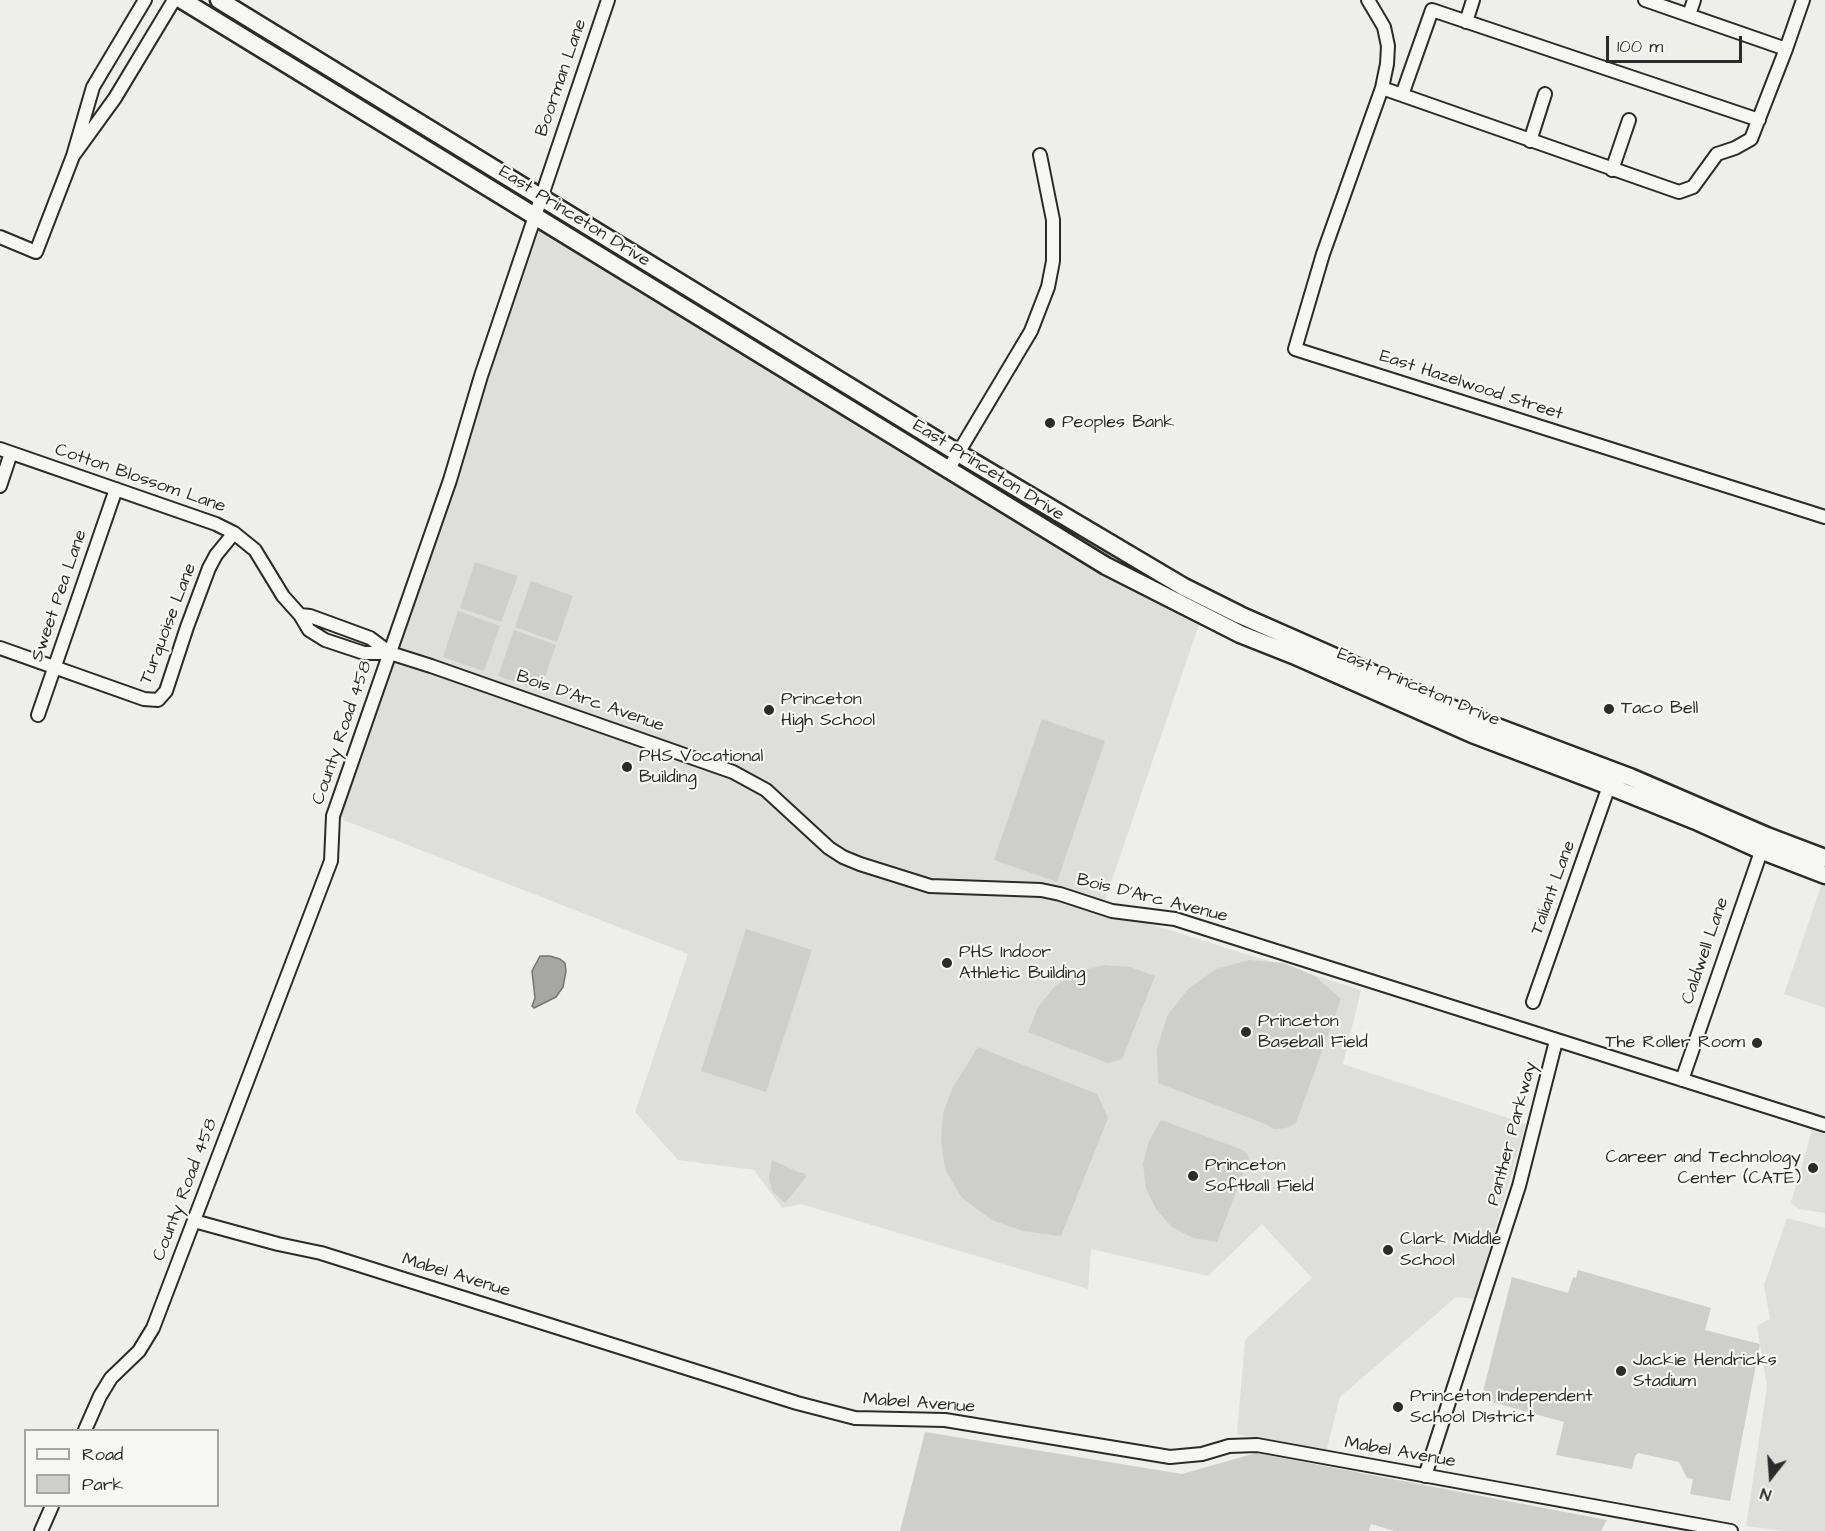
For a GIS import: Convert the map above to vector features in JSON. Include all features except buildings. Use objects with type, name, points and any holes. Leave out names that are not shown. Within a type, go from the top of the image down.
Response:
[{"type":"highway","name":"East Princeton Drive","points":[[182,0],[1106,566],[1240,634],[1472,734],[1680,797],[1825,875]]},
{"type":"highway","name":"East Princeton Drive","points":[[219,0],[958,453],[1184,587],[1240,615],[1589,770],[1609,786],[1696,821],[1764,843],[1825,858]]},
{"type":"highway","points":[[1106,566],[1116,546]]},
{"type":"street","points":[[0,237],[36,252],[73,156],[93,87],[145,0]]},
{"type":"street","points":[[73,156],[115,98],[174,0]]},
{"type":"street","name":"Boorman Lane","points":[[541,197],[608,0]]},
{"type":"street","points":[[1368,0],[1384,27],[1388,46],[1388,64],[1382,88],[1679,192],[1693,187],[1717,154],[1736,148],[1751,139],[1803,0]]},
{"type":"street","points":[[1466,22],[1473,0]]},
{"type":"street","points":[[1645,0],[1786,49]]},
{"type":"street","points":[[1689,15],[1694,0]]},
{"type":"street","points":[[1402,95],[1432,10],[1759,120]]},
{"type":"street","name":"East Hazelwood Street","points":[[1382,88],[1323,254],[1295,349],[1825,517]]},
{"type":"street","points":[[1530,141],[1545,94]]},
{"type":"street","points":[[1612,170],[1629,120]]},
{"type":"street","points":[[948,470],[1030,330],[1048,287],[1053,261],[1053,220],[1040,155]]},
{"type":"street","name":"County Road 458","points":[[86,1429],[100,1396],[111,1378],[140,1351],[153,1328],[331,861],[333,816],[457,458],[481,376],[541,197]]},
{"type":"street","points":[[0,486],[6,451]]},
{"type":"street","name":"Cotton Blossom Lane","points":[[6,451],[216,524],[234,533],[255,550],[283,596],[300,615],[310,616],[370,638],[390,653]]},
{"type":"street","name":"Sweet Pea Lane","points":[[38,715],[116,489]]},
{"type":"street","name":"Turquoise Lane","points":[[54,667],[144,699],[158,700],[166,691],[209,567],[234,533]]},
{"type":"street","points":[[0,648],[54,667]]},
{"type":"street","name":"Bois D'Arc Avenue","points":[[390,653],[733,772],[766,790],[836,853],[870,867],[930,886],[1041,890],[1060,894],[1112,912],[1175,919],[1825,1125]]},
{"type":"street","name":"Taliant Lane","points":[[1533,1002],[1609,786]]},
{"type":"street","name":"Caldwell Lane","points":[[1682,1080],[1764,843]]},
{"type":"street","name":"Panther Parkway","points":[[1425,1476],[1519,1186],[1556,1041]]},
{"type":"street","name":"Mabel Avenue","points":[[194,1221],[321,1253],[797,1403],[855,1418],[945,1420],[1170,1457],[1202,1454],[1229,1446],[1257,1445],[1731,1531]]},
{"type":"street","points":[[41,1531],[52,1507]]},
{"type":"shaded area","name":"Princeton High School","points":[[539,231],[1206,604],[1102,909],[1361,990],[1343,1064],[1526,1124],[1475,1299],[1456,1297],[1340,1397],[1326,1452],[1237,1434],[1245,1340],[1312,1278],[1262,1224],[1208,1276],[1091,1249],[1088,1289],[801,1204],[782,1208],[754,1170],[678,1160],[635,1112],[688,954],[333,816],[467,416]]},
{"type":"shaded area","points":[[1825,875],[1825,1008],[1784,994]]},
{"type":"shaded area","points":[[540,956],[560,959],[565,963],[566,971],[563,987],[556,997],[534,1008],[532,1006],[535,998],[532,971]]},
{"type":"shaded area","name":"Career and Technology Center (CATE)","points":[[1812,1130],[1825,1134],[1825,1213],[1799,1209],[1791,1203]]},
{"type":"shaded area","points":[[1787,1218],[1825,1228],[1825,1531],[1785,1531],[1746,1526],[1767,1387],[1757,1326],[1770,1319],[1764,1285]]},
{"type":"green space","points":[[475,562],[518,576],[501,622],[460,608]]},
{"type":"green space","points":[[531,581],[573,596],[557,642],[515,627]]},
{"type":"green space","points":[[458,611],[500,626],[484,671],[443,657]]},
{"type":"green space","points":[[514,630],[556,645],[540,691],[498,676]]},
{"type":"green space","points":[[1042,719],[1105,741],[1057,882],[994,860]]},
{"type":"green space","points":[[746,929],[812,950],[766,1092],[701,1071]]},
{"type":"green space","name":"Princeton Baseball Field","points":[[1249,960],[1284,963],[1315,976],[1341,999],[1296,1123],[1286,1128],[1274,1129],[1158,1083],[1157,1049],[1167,1016],[1188,989],[1216,969]]},
{"type":"green space","points":[[1103,965],[1130,967],[1155,976],[1122,1059],[1108,1063],[1028,1032],[1038,1007],[1055,986],[1077,972]]},
{"type":"green space","points":[[978,1047],[1097,1094],[1108,1118],[1061,1236],[1023,1231],[992,1220],[962,1198],[945,1169],[941,1140],[943,1113],[952,1089]]},
{"type":"green space","name":"Princeton Softball Field","points":[[1161,1120],[1243,1150],[1249,1158],[1217,1242],[1193,1238],[1172,1227],[1156,1209],[1146,1188],[1143,1164],[1149,1141]]},
{"type":"green space","points":[[772,1160],[800,1173],[805,1173],[806,1177],[785,1203],[772,1191],[769,1178]]},
{"type":"green space","name":"Jackie Hendricks Stadium","points":[[1578,1270],[1711,1308],[1705,1330],[1760,1344],[1730,1501],[1690,1494],[1693,1479],[1687,1478],[1679,1462],[1638,1453],[1632,1469],[1556,1455],[1564,1422],[1481,1399],[1512,1277],[1568,1293]]},
{"type":"green space","points":[[925,1432],[1182,1474],[1256,1453],[1607,1520],[1601,1531],[1394,1531],[1371,1524],[1369,1531],[900,1531]]},
{"type":"place","name":"Peoples Bank","points":[[1050,423]]},
{"type":"place","name":"Taco Bell","points":[[1609,709]]},
{"type":"place","name":"Princeton High School","points":[[769,710]]},
{"type":"place","name":"PHS Vocational Building","points":[[627,767]]},
{"type":"place","name":"PHS Indoor Athletic Building","points":[[947,963]]},
{"type":"place","name":"Princeton Baseball Field","points":[[1246,1032]]},
{"type":"place","name":"The Roller Room","points":[[1757,1043]]},
{"type":"place","name":"Career and Technology Center (CATE)","points":[[1813,1168]]},
{"type":"place","name":"Princeton Softball Field","points":[[1193,1176]]},
{"type":"place","name":"Clark Middle School","points":[[1388,1250]]},
{"type":"place","name":"Jackie Hendricks Stadium","points":[[1621,1371]]},
{"type":"place","name":"Princeton Independent School DIstrict","points":[[1398,1407]]}]
